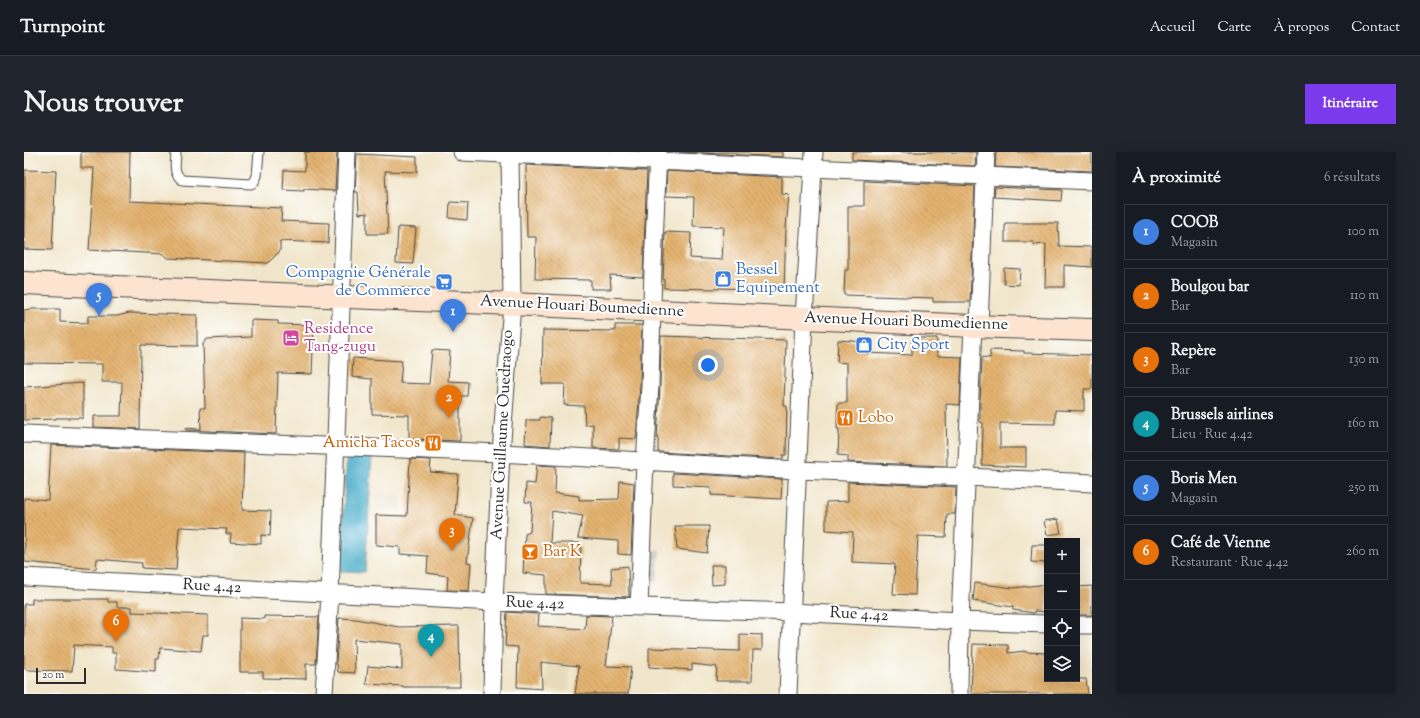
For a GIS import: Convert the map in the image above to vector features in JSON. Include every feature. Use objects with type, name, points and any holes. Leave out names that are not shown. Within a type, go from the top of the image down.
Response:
[{"type":"main road","name":"Avenue Houari Boumedienne","points":[[24,283],[1092,330]]},
{"type":"street","points":[[324,694],[330,594],[347,152]]},
{"type":"street","points":[[462,152],[658,157],[813,169],[1092,181]]},
{"type":"street","points":[[788,694],[804,318],[814,152]]},
{"type":"street","points":[[959,694],[960,621],[967,476],[986,152]]},
{"type":"street","name":"Avenue Guillaume Ouedraogo","points":[[492,694],[494,602],[501,453],[512,304],[510,153]]},
{"type":"street","points":[[639,607],[645,462],[650,386],[658,157]]},
{"type":"street","points":[[24,434],[501,453],[798,470],[967,476],[1092,483]]},
{"type":"street","name":"Rue 4.42","points":[[24,577],[494,602],[791,612],[1044,624]]},
{"type":"street","points":[[1080,625],[1092,625]]},
{"type":"lane","points":[[176,152],[176,173],[182,180],[251,184],[257,176],[258,152]]},
{"type":"shaded area","points":[[376,493],[402,495],[402,511],[377,510]]},
{"type":"shaded area","points":[[653,549],[660,550],[657,581],[651,581]]},
{"type":"shaded area","points":[[547,663],[569,665],[569,691],[545,689]]},
{"type":"water","points":[[347,455],[372,458],[365,572],[340,571]]},
{"type":"building","points":[[81,152],[130,152],[129,201],[282,208],[281,221],[329,223],[328,243],[280,241],[280,251],[268,263],[168,258],[164,254],[89,250],[94,168],[81,168]]},
{"type":"building","points":[[305,152],[337,152],[335,191],[304,189],[304,191],[283,190],[284,170],[305,171]]},
{"type":"building","points":[[679,152],[783,152],[783,157]]},
{"type":"building","points":[[852,152],[976,152],[975,166],[852,160]]},
{"type":"building","points":[[996,152],[1092,152],[1092,171],[995,167]]},
{"type":"building","points":[[357,154],[417,157],[417,172],[385,171],[388,234],[367,234],[367,213],[359,214],[358,192],[355,192]]},
{"type":"building","points":[[526,165],[647,171],[643,277],[610,275],[611,289],[591,289],[591,280],[535,279],[536,237],[527,237]]},
{"type":"building","points":[[25,170],[56,171],[52,250],[24,249]]},
{"type":"building","points":[[667,171],[782,177],[782,194],[789,195],[786,228],[784,290],[664,288],[665,232],[691,233],[690,258],[722,260],[724,227],[693,226],[694,197],[666,196]]},
{"type":"building","points":[[864,181],[975,186],[970,302],[933,302],[933,298],[844,295],[845,270],[848,270],[848,206],[864,206]]},
{"type":"building","points":[[995,187],[1062,190],[1061,201],[994,197]]},
{"type":"building","points":[[450,202],[468,203],[467,220],[449,218]]},
{"type":"building","points":[[1005,223],[1058,223],[1059,246],[1092,247],[1092,267],[1064,265],[1064,287],[1045,287],[1046,244],[1034,245],[1034,242],[1005,242]]},
{"type":"building","points":[[398,227],[416,228],[413,264],[396,263]]},
{"type":"building","points":[[1004,268],[1020,269],[1019,285],[1004,284]]},
{"type":"building","points":[[60,309],[60,322],[88,323],[88,316],[117,316],[129,313],[197,315],[197,346],[141,345],[140,429],[94,427],[94,416],[121,416],[122,382],[102,382],[102,364],[24,363],[24,310]]},
{"type":"building","points":[[251,320],[278,321],[278,324],[314,325],[312,374],[278,373],[276,434],[186,430],[186,428],[201,429],[200,408],[205,408],[203,344],[207,339],[251,337]]},
{"type":"building","points":[[615,325],[642,325],[640,386],[636,439],[619,438],[619,449],[593,448],[593,424],[585,425],[584,406],[564,405],[565,384],[542,384],[543,330],[615,331]]},
{"type":"building","points":[[661,336],[786,340],[784,406],[787,406],[786,455],[783,455],[783,459],[658,452],[657,439]]},
{"type":"building","points":[[912,338],[937,338],[937,356],[962,357],[960,405],[946,404],[947,466],[848,462],[848,456],[838,455],[838,403],[847,403],[847,363],[837,362],[838,340],[867,342],[866,353],[912,355]]},
{"type":"building","points":[[432,350],[450,351],[448,381],[468,382],[467,396],[460,396],[460,441],[409,439],[409,415],[372,414],[372,379],[352,377],[353,358],[402,361],[400,383],[429,384]]},
{"type":"building","points":[[990,350],[1024,351],[1024,353],[1092,355],[1092,389],[1084,389],[1084,411],[1055,410],[1055,424],[1000,423],[1000,448],[1026,448],[1026,467],[982,465],[983,423],[980,422],[980,405],[982,357],[990,358]]},
{"type":"building","points":[[83,383],[83,418],[24,420],[24,387]]},
{"type":"building","points":[[540,417],[551,418],[550,446],[525,444],[526,420],[540,420]]},
{"type":"building","points":[[51,445],[244,453],[242,510],[271,511],[270,536],[261,535],[261,544],[230,542],[231,534],[226,534],[227,529],[181,527],[179,528],[176,570],[142,568],[142,563],[97,559],[96,569],[25,562],[24,498],[48,500]]},
{"type":"building","points":[[410,459],[431,460],[430,472],[458,474],[455,515],[473,518],[467,562],[471,563],[469,591],[447,590],[448,576],[427,573],[428,556],[400,554],[400,547],[376,545],[376,515],[407,516]]},
{"type":"building","points":[[537,465],[556,466],[555,493],[579,496],[579,500],[619,499],[620,481],[634,483],[631,555],[618,554],[618,541],[578,538],[583,516],[552,511],[550,543],[581,543],[580,583],[612,584],[611,568],[628,566],[629,597],[546,594],[546,575],[523,573],[525,534],[530,532],[532,502],[525,502],[526,483],[535,484]]},
{"type":"building","points":[[673,473],[782,479],[781,499],[711,495],[711,487],[673,485]]},
{"type":"building","points":[[848,482],[956,487],[955,514],[947,514],[946,537],[918,536],[915,595],[893,594],[895,564],[852,562],[853,532],[826,530],[826,502],[848,501]]},
{"type":"building","points":[[1058,519],[1061,533],[1047,535],[1044,521]]},
{"type":"building","points":[[675,526],[709,526],[707,553],[677,549]]},
{"type":"building","points":[[1032,545],[1044,545],[1044,563],[1031,562]]},
{"type":"building","points":[[711,565],[725,565],[725,584],[712,585]]},
{"type":"building","points":[[975,583],[1013,588],[1044,584],[1044,612],[1034,611],[1034,613],[1013,610],[1013,607],[973,601]]},
{"type":"building","points":[[1092,586],[1092,615],[1080,615],[1080,587]]},
{"type":"building","points":[[32,599],[108,599],[108,602],[117,602],[117,607],[132,607],[132,612],[208,615],[208,635],[203,635],[201,651],[160,648],[159,659],[156,659],[156,672],[116,669],[116,653],[112,653],[112,647],[74,645],[72,671],[26,670],[26,668],[24,668],[24,604],[32,604]]},
{"type":"building","points":[[507,612],[539,614],[538,626],[585,629],[586,615],[612,616],[606,666],[631,667],[628,694],[575,694],[579,666],[541,662],[542,689],[517,687],[518,647],[505,646]]},
{"type":"building","points":[[264,616],[319,617],[316,664],[306,664],[306,679],[263,678],[263,672],[240,672],[240,618],[264,619]]},
{"type":"building","points":[[339,618],[356,619],[399,627],[459,626],[460,687],[403,687],[366,684],[368,666],[402,669],[402,644],[354,639],[355,673],[338,672],[336,664]]},
{"type":"building","points":[[740,634],[762,635],[762,650],[753,650],[752,681],[716,681],[717,667],[692,664],[692,670],[649,667],[649,648],[740,651]]},
{"type":"building","points":[[973,644],[1008,645],[1008,653],[1025,651],[1044,653],[1044,682],[1080,682],[1080,679],[1086,679],[1088,694],[971,694]]},
{"type":"place","name":"Bessel Equipement","points":[[723,279]]},
{"type":"place","name":"Compagnie Générale de Commerce","points":[[444,282]]},
{"type":"place","name":"Boris Men","points":[[99,316]]},
{"type":"place","name":"COOB","points":[[453,332]]},
{"type":"place","name":"Residence Tang-zugu","points":[[291,338]]},
{"type":"place","name":"City Sport","points":[[864,345]]},
{"type":"place","name":"Boulgou bar","points":[[449,418]]},
{"type":"place","name":"Lobo","points":[[845,418]]},
{"type":"place","name":"Amicha Tacos","points":[[433,443]]},
{"type":"place","name":"Repère","points":[[452,551]]},
{"type":"place","name":"Bar K","points":[[530,552]]},
{"type":"place","name":"Café de Vienne","points":[[116,642]]},
{"type":"place","name":"Brussels airlines","points":[[431,657]]}]
